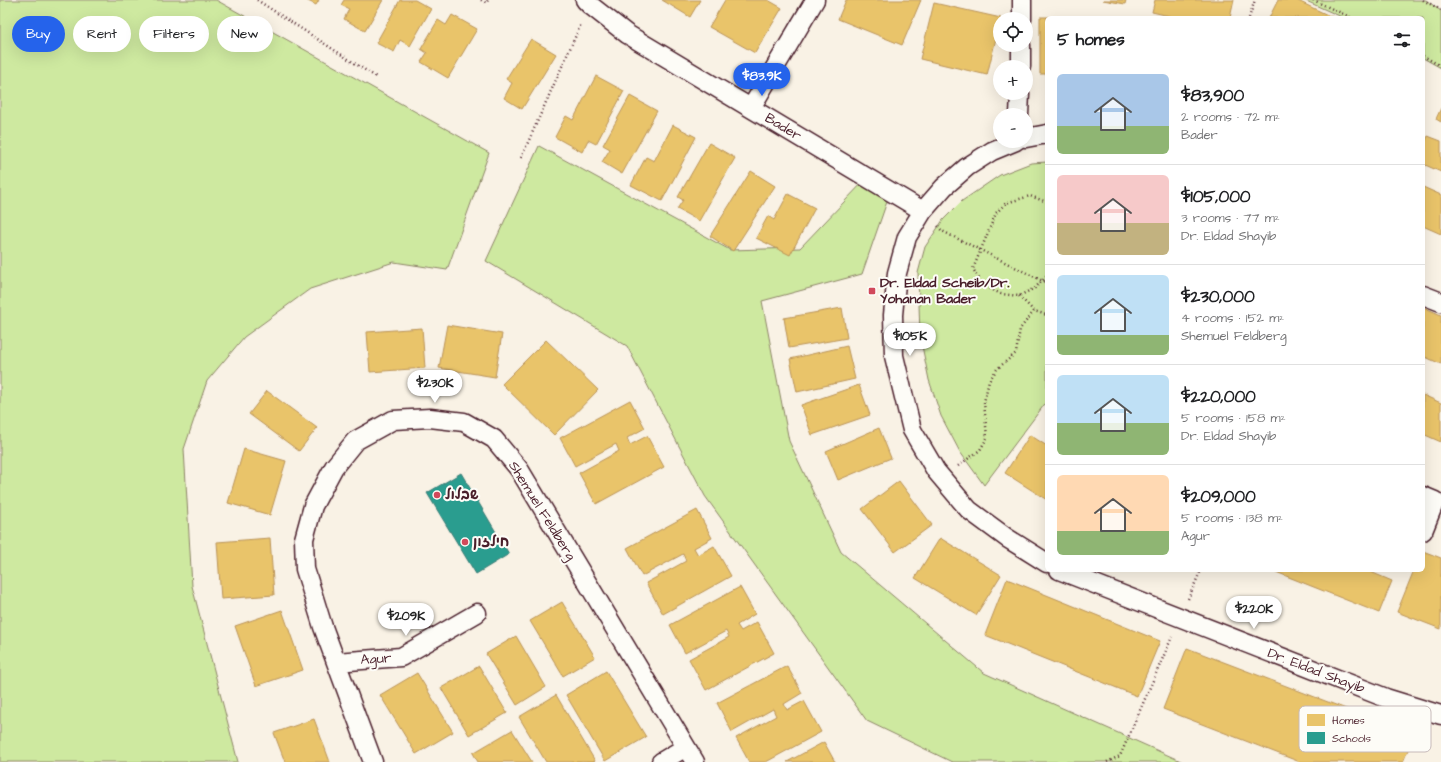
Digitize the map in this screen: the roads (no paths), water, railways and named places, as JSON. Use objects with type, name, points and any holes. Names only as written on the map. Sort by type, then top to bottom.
[{"type":"street","points":[[751,108],[815,0]]},
{"type":"street","points":[[1022,0],[1022,12]]},
{"type":"street","name":"Bader","points":[[589,2],[627,34],[923,211]]},
{"type":"street","points":[[1033,137],[1045,134]]},
{"type":"street","points":[[999,148],[967,167],[944,187],[923,211],[907,237],[897,273],[893,315],[894,356],[912,430],[936,471],[969,510],[1007,538],[1045,562]]},
{"type":"street","points":[[1425,296],[1441,302]]},
{"type":"street","name":"Shemuel Feldberg","points":[[372,762],[323,627],[305,569],[304,539],[313,506],[330,473],[355,441],[394,420],[430,418],[464,422],[494,439],[518,469],[691,755]]},
{"type":"street","points":[[1425,497],[1435,501],[1425,526]]},
{"type":"street","name":"Dr. Eldad Shayib","points":[[1063,572],[1386,698],[1410,706]]},
{"type":"street","name":"Agur","points":[[336,662],[401,658],[477,613]]},
{"type":"street","name":"Dr. Eldad Shayib","points":[[1431,713],[1441,716]]},
{"type":"street","points":[[661,762],[691,755]]},
{"type":"place","name":"Dr. Eldad Scheib/Dr. Yohanan Bader","points":[[872,291]]},
{"type":"place","name":"שבלול","points":[[437,495]]},
{"type":"place","name":"חילזון","points":[[465,542]]}]
